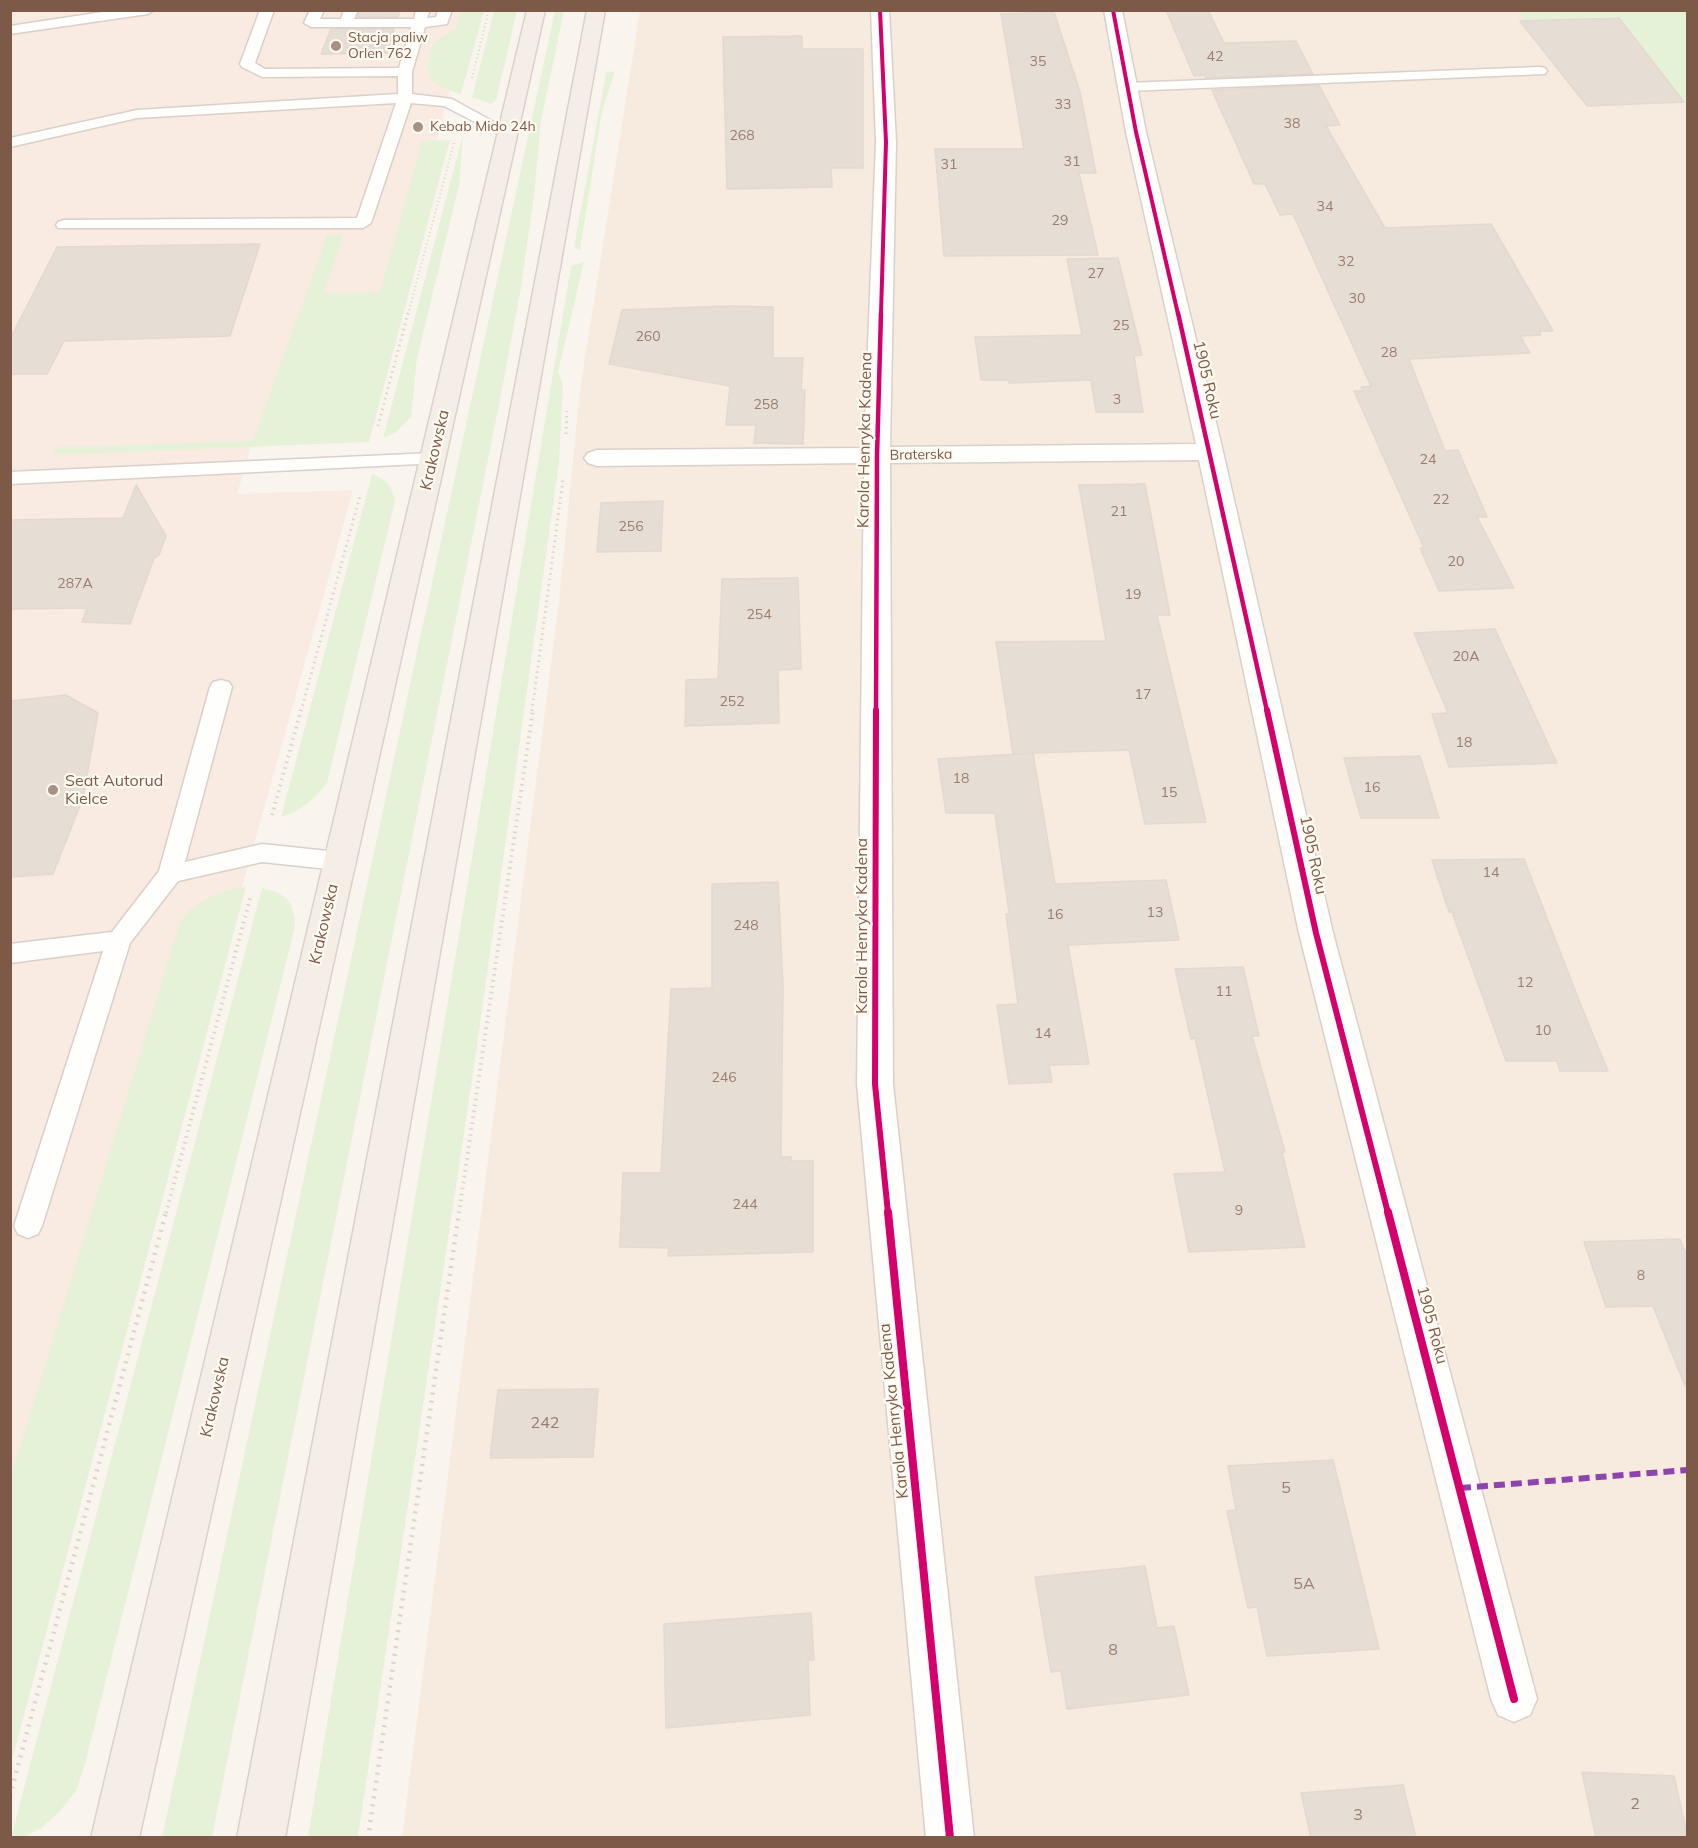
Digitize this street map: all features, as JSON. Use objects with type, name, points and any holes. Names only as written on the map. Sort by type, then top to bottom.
[{"type":"main road","name":"Krakowska","points":[[115,1838],[536,10]]},
{"type":"main road","points":[[261,1838],[596,10]]},
{"type":"street","name":"Karola Henryka Kadena","points":[[880,10],[886,142],[877,456],[875,1084],[950,1838]]},
{"type":"street","name":"1905 Roku","points":[[1113,10],[1127,87],[1316,933],[1514,1699]]},
{"type":"street","name":"Braterska","points":[[597,458],[1209,452]]},
{"type":"lane","points":[[10,30],[148,10]]},
{"type":"lane","points":[[267,10],[247,64],[262,73],[405,72]]},
{"type":"lane","points":[[317,10],[311,23],[349,17],[421,17],[442,21],[445,10]]},
{"type":"lane","points":[[64,225],[363,224],[405,98],[405,72],[421,17]]},
{"type":"lane","points":[[1127,87],[1540,71]]},
{"type":"lane","points":[[10,143],[27,141],[136,114],[405,98],[447,102],[507,133]]},
{"type":"lane","points":[[10,478],[433,459]]},
{"type":"lane","points":[[28,1226],[118,940],[170,874],[221,687]]},
{"type":"lane","points":[[170,874],[262,853],[339,861]]},
{"type":"lane","points":[[10,954],[118,940]]},
{"type":"path","points":[[377,430],[489,10]]},
{"type":"path","points":[[566,439],[567,403]]},
{"type":"path","points":[[368,1838],[542,645],[564,474]]},
{"type":"path","points":[[270,822],[360,495]]},
{"type":"path","points":[[10,1796],[253,887]]},
{"type":"shaded area","points":[[1519,10],[1525,21],[1619,18],[1688,102],[1687,1837],[402,1838],[559,601],[580,390],[640,11]]},
{"type":"shaded area","points":[[11,11],[470,11],[396,301],[253,441],[237,494],[353,490],[218,973],[11,1744]]},
{"type":"green space","points":[[461,10],[484,11],[461,94],[440,87],[434,82],[430,78],[429,64],[433,43],[456,28]]},
{"type":"green space","points":[[494,11],[517,11],[496,100],[491,104],[472,97]]},
{"type":"green space","points":[[555,11],[564,11],[541,121],[534,196],[521,288],[500,400],[212,1837],[162,1837]]},
{"type":"green space","points":[[1519,11],[1687,11],[1687,103],[1684,103],[1618,17],[1525,21]]},
{"type":"green space","points":[[615,71],[602,112],[580,250],[574,247],[606,73]]},
{"type":"green space","points":[[463,134],[459,186],[417,358],[411,417],[396,432],[383,438]]},
{"type":"green space","points":[[450,140],[369,442],[53,455],[57,447],[253,441],[327,235],[343,235],[324,293],[380,292],[422,141]]},
{"type":"green space","points":[[584,262],[558,372],[563,384],[559,463],[475,1060],[358,1837],[308,1837],[571,266]]},
{"type":"green space","points":[[372,474],[388,484],[395,501],[327,783],[307,804],[281,817]]},
{"type":"green space","points":[[246,887],[11,1764],[11,1477],[179,925],[191,910],[208,898]]},
{"type":"green space","points":[[262,888],[278,893],[288,900],[293,911],[295,927],[85,1764],[76,1791],[60,1811],[41,1828],[24,1837],[11,1837]]},
{"type":"building","points":[[360,10],[400,10],[398,17],[357,17]]},
{"type":"building","points":[[1166,10],[1208,10],[1224,43],[1296,41],[1313,74],[1206,78],[1205,75],[1194,76]]},
{"type":"building","points":[[1054,12],[1080,92],[1096,173],[1079,173],[1098,255],[944,256],[935,149],[1024,149],[1001,14]]},
{"type":"building","points":[[1619,18],[1684,102],[1587,106],[1520,21]]},
{"type":"building","points":[[331,29],[394,29],[387,53],[321,54]]},
{"type":"building","points":[[802,36],[802,49],[863,49],[863,168],[831,168],[832,187],[727,189],[723,37]]},
{"type":"building","points":[[1319,85],[1340,125],[1326,126],[1385,228],[1491,224],[1553,331],[1540,331],[1541,335],[1520,336],[1530,353],[1409,359],[1445,451],[1458,450],[1487,517],[1477,517],[1514,588],[1439,591],[1420,548],[1424,548],[1354,391],[1363,391],[1361,387],[1371,386],[1293,214],[1280,215],[1265,184],[1254,184],[1212,90]]},
{"type":"building","points":[[260,244],[230,336],[64,341],[47,374],[10,374],[10,339],[57,247]]},
{"type":"building","points":[[1118,258],[1142,355],[1134,356],[1143,412],[1096,412],[1091,380],[1009,383],[1009,380],[981,380],[975,337],[1082,335],[1067,259]]},
{"type":"building","points":[[730,306],[773,307],[773,358],[803,358],[801,390],[805,390],[803,444],[754,443],[756,425],[726,425],[730,386],[609,364],[622,310]]},
{"type":"building","points":[[1145,484],[1170,615],[1157,615],[1206,822],[1145,824],[1129,750],[1033,753],[1055,884],[1166,880],[1179,940],[1068,945],[1089,1064],[1049,1065],[1052,1082],[1009,1084],[997,1005],[1018,1004],[1006,914],[1009,913],[995,813],[946,813],[938,759],[1032,753],[1013,754],[996,642],[1106,641],[1079,485]]},
{"type":"building","points":[[136,485],[166,536],[159,555],[154,558],[130,624],[82,622],[87,608],[10,609],[10,520],[123,518]]},
{"type":"building","points":[[663,501],[661,551],[597,552],[601,503]]},
{"type":"building","points":[[798,578],[801,669],[778,670],[779,723],[685,726],[686,680],[718,679],[722,579]]},
{"type":"building","points":[[1495,629],[1557,763],[1449,767],[1432,714],[1448,713],[1414,633]]},
{"type":"building","name":"Seat Autorud Kielce","points":[[66,695],[98,713],[83,798],[53,874],[10,877],[10,701]]},
{"type":"building","points":[[1420,756],[1439,818],[1361,818],[1344,758]]},
{"type":"building","points":[[1524,859],[1608,1071],[1560,1071],[1557,1061],[1506,1061],[1452,912],[1449,912],[1432,860]]},
{"type":"building","points":[[778,882],[783,985],[781,1157],[791,1157],[791,1161],[813,1161],[813,1252],[668,1256],[669,1248],[620,1247],[623,1173],[661,1173],[671,989],[712,988],[712,884]]},
{"type":"building","points":[[1243,967],[1259,1036],[1252,1036],[1285,1152],[1282,1152],[1305,1247],[1189,1252],[1174,1174],[1225,1172],[1195,1038],[1191,1039],[1175,969]]},
{"type":"building","points":[[1680,1239],[1688,1258],[1688,1385],[1685,1386],[1653,1306],[1606,1307],[1584,1242]]},
{"type":"building","points":[[598,1389],[593,1457],[490,1458],[498,1390]]},
{"type":"building","points":[[1333,1460],[1379,1649],[1267,1656],[1257,1607],[1248,1608],[1227,1511],[1236,1510],[1228,1466]]},
{"type":"building","points":[[1145,1566],[1157,1628],[1174,1626],[1189,1695],[1067,1709],[1061,1671],[1051,1672],[1035,1577]]},
{"type":"building","points":[[811,1613],[814,1660],[808,1660],[810,1715],[666,1728],[664,1624]]},
{"type":"building","points":[[1582,1772],[1674,1776],[1688,1838],[1596,1838]]},
{"type":"building","points":[[1403,1785],[1416,1838],[1311,1838],[1301,1793]]},
{"type":"marked path","points":[[1460,1488],[1688,1470]]},
{"type":"cycle path","points":[[880,10],[886,142],[877,456],[875,1084],[950,1838]]},
{"type":"cycle path","points":[[1113,10],[1136,132],[1208,443],[1316,933],[1514,1699]]},
{"type":"place","name":"Stacja paliw Orlen 762","points":[[336,46]]},
{"type":"place","name":"Kebab Mido 24h","points":[[418,127]]},
{"type":"place","name":"Seat Autorud Kielce","points":[[53,790]]}]
